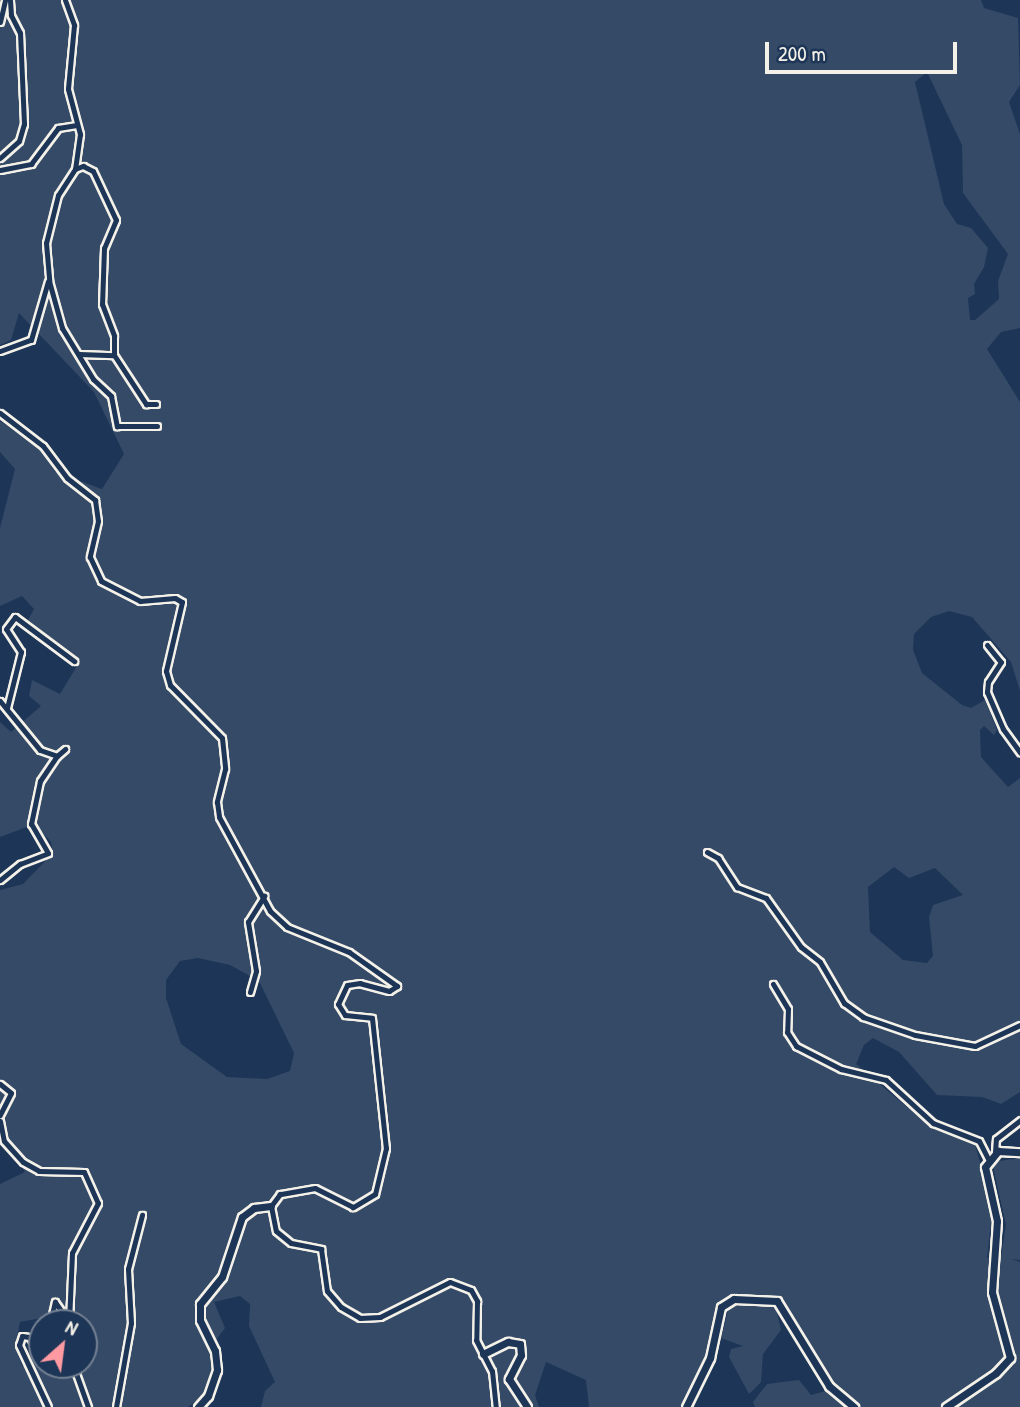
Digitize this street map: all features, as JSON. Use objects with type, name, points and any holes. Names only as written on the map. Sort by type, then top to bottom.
[{"type":"street","points":[[0,22],[7,0]]},
{"type":"street","points":[[0,158],[19,141],[24,124],[20,33],[10,15],[7,0]]},
{"type":"street","points":[[65,0],[74,25],[68,89],[77,125],[75,169],[58,195],[46,243],[49,281],[62,328],[93,379],[111,396],[117,426],[157,426]]},
{"type":"street","points":[[0,170],[31,164],[58,128],[77,125]]},
{"type":"street","points":[[75,169],[83,166],[93,171],[116,220],[103,248],[103,304],[114,336],[114,355],[146,404],[156,404]]},
{"type":"street","points":[[0,351],[32,340],[49,281]]},
{"type":"street","points":[[79,354],[114,355]]},
{"type":"street","points":[[0,413],[43,446],[67,478],[95,500],[98,521],[90,557],[101,581],[140,601],[175,598],[181,602],[166,671],[170,685],[222,738],[225,769],[217,802],[219,817],[270,911],[287,927],[349,952],[397,986],[389,991],[352,983],[343,988],[338,1004],[345,1015],[372,1018],[386,1148],[375,1194],[353,1207],[307,1187],[276,1195],[271,1206],[276,1231],[291,1243],[321,1249],[327,1291],[341,1307],[360,1318],[380,1317],[450,1282],[466,1286],[476,1296],[475,1340],[492,1371],[496,1407]]},
{"type":"street","points":[[7,709],[21,652],[6,629],[15,617],[74,661]]},
{"type":"street","points":[[987,645],[1001,662],[987,692],[1003,729],[1020,752]]},
{"type":"street","points":[[0,701],[33,745],[57,756]]},
{"type":"street","points":[[0,880],[20,864],[48,853],[32,824],[40,781],[65,749]]},
{"type":"street","points":[[708,852],[718,858],[737,887],[765,898],[801,947],[820,962],[844,1003],[863,1017],[915,1035],[975,1046],[1020,1025]]},
{"type":"street","points":[[250,992],[256,971],[248,922],[264,896]]},
{"type":"street","points":[[773,984],[788,1009],[787,1032],[796,1046],[841,1069],[886,1080],[939,1127],[979,1141],[988,1159],[986,1175],[997,1221],[992,1292],[1010,1358],[996,1373],[946,1407]]},
{"type":"street","points":[[0,1084],[12,1093],[0,1115]]},
{"type":"street","points":[[988,1159],[995,1152],[996,1139],[1020,1120]]},
{"type":"street","points":[[0,1121],[4,1141],[23,1162],[39,1171],[84,1172],[98,1203],[72,1253],[70,1309]]},
{"type":"street","points":[[995,1152],[1020,1152]]},
{"type":"street","points":[[198,1407],[208,1396],[217,1370],[215,1352],[200,1320],[200,1304],[222,1277],[242,1217],[254,1208],[271,1206]]},
{"type":"street","points":[[116,1407],[131,1323],[128,1269],[142,1215]]},
{"type":"street","points":[[686,1407],[710,1358],[721,1307],[734,1299],[777,1301],[829,1386],[854,1407]]},
{"type":"street","points":[[28,1337],[22,1336],[19,1345],[28,1364]]},
{"type":"street","points":[[483,1353],[508,1342],[520,1344],[521,1355],[509,1379],[527,1407]]},
{"type":"street","points":[[35,1379],[48,1407]]},
{"type":"street","points":[[78,1379],[88,1407]]},
{"type":"shaded area","points":[[0,0],[981,0],[984,8],[1018,18],[1020,85],[1009,102],[1020,134],[1020,328],[1001,332],[987,349],[1020,402],[1020,691],[1011,662],[972,617],[949,611],[931,617],[914,634],[913,650],[922,673],[962,705],[971,708],[985,700],[997,730],[994,735],[984,726],[980,730],[981,757],[1008,787],[1020,778],[1020,1092],[1001,1104],[982,1097],[937,1095],[899,1052],[873,1038],[864,1045],[856,1064],[933,1129],[975,1145],[993,1206],[987,1258],[1001,1257],[1006,1225],[992,1162],[1020,1158],[1020,1260],[1011,1259],[1020,1262],[1020,1407],[755,1407],[753,1402],[767,1384],[799,1380],[811,1395],[826,1391],[850,1404],[831,1386],[780,1300],[730,1296],[719,1306],[706,1365],[690,1402],[682,1407],[589,1407],[586,1380],[546,1362],[535,1395],[539,1407],[261,1407],[265,1391],[275,1382],[249,1326],[250,1304],[240,1296],[214,1302],[225,1328],[210,1348],[213,1362],[204,1395],[188,1407],[0,1407],[0,1184],[25,1172],[2,1136],[0,1116],[0,890],[23,884],[53,853],[51,842],[35,824],[0,837],[0,722],[11,732],[41,706],[29,696],[32,680],[60,694],[80,661],[28,620],[34,609],[22,596],[0,606],[0,528],[15,469],[0,452],[0,421],[40,449],[55,472],[102,489],[124,454],[94,392],[19,313],[11,340],[0,345]],"holes":[[[927,72],[962,145],[963,193],[1008,254],[998,281],[999,299],[975,320],[970,320],[968,298],[975,294],[974,284],[984,267],[988,248],[971,228],[957,224],[944,204],[915,82]],[[894,867],[909,878],[935,868],[963,895],[933,905],[929,917],[933,956],[927,963],[903,960],[870,932],[868,887]],[[198,958],[230,965],[259,981],[294,1053],[290,1071],[267,1079],[227,1077],[181,1044],[166,998],[166,980],[180,961]]]},
{"type":"shaded area","points":[[758,1302],[776,1308],[781,1330],[763,1354],[761,1382],[749,1394],[729,1357],[731,1349],[743,1346],[721,1338],[729,1307]]}]
